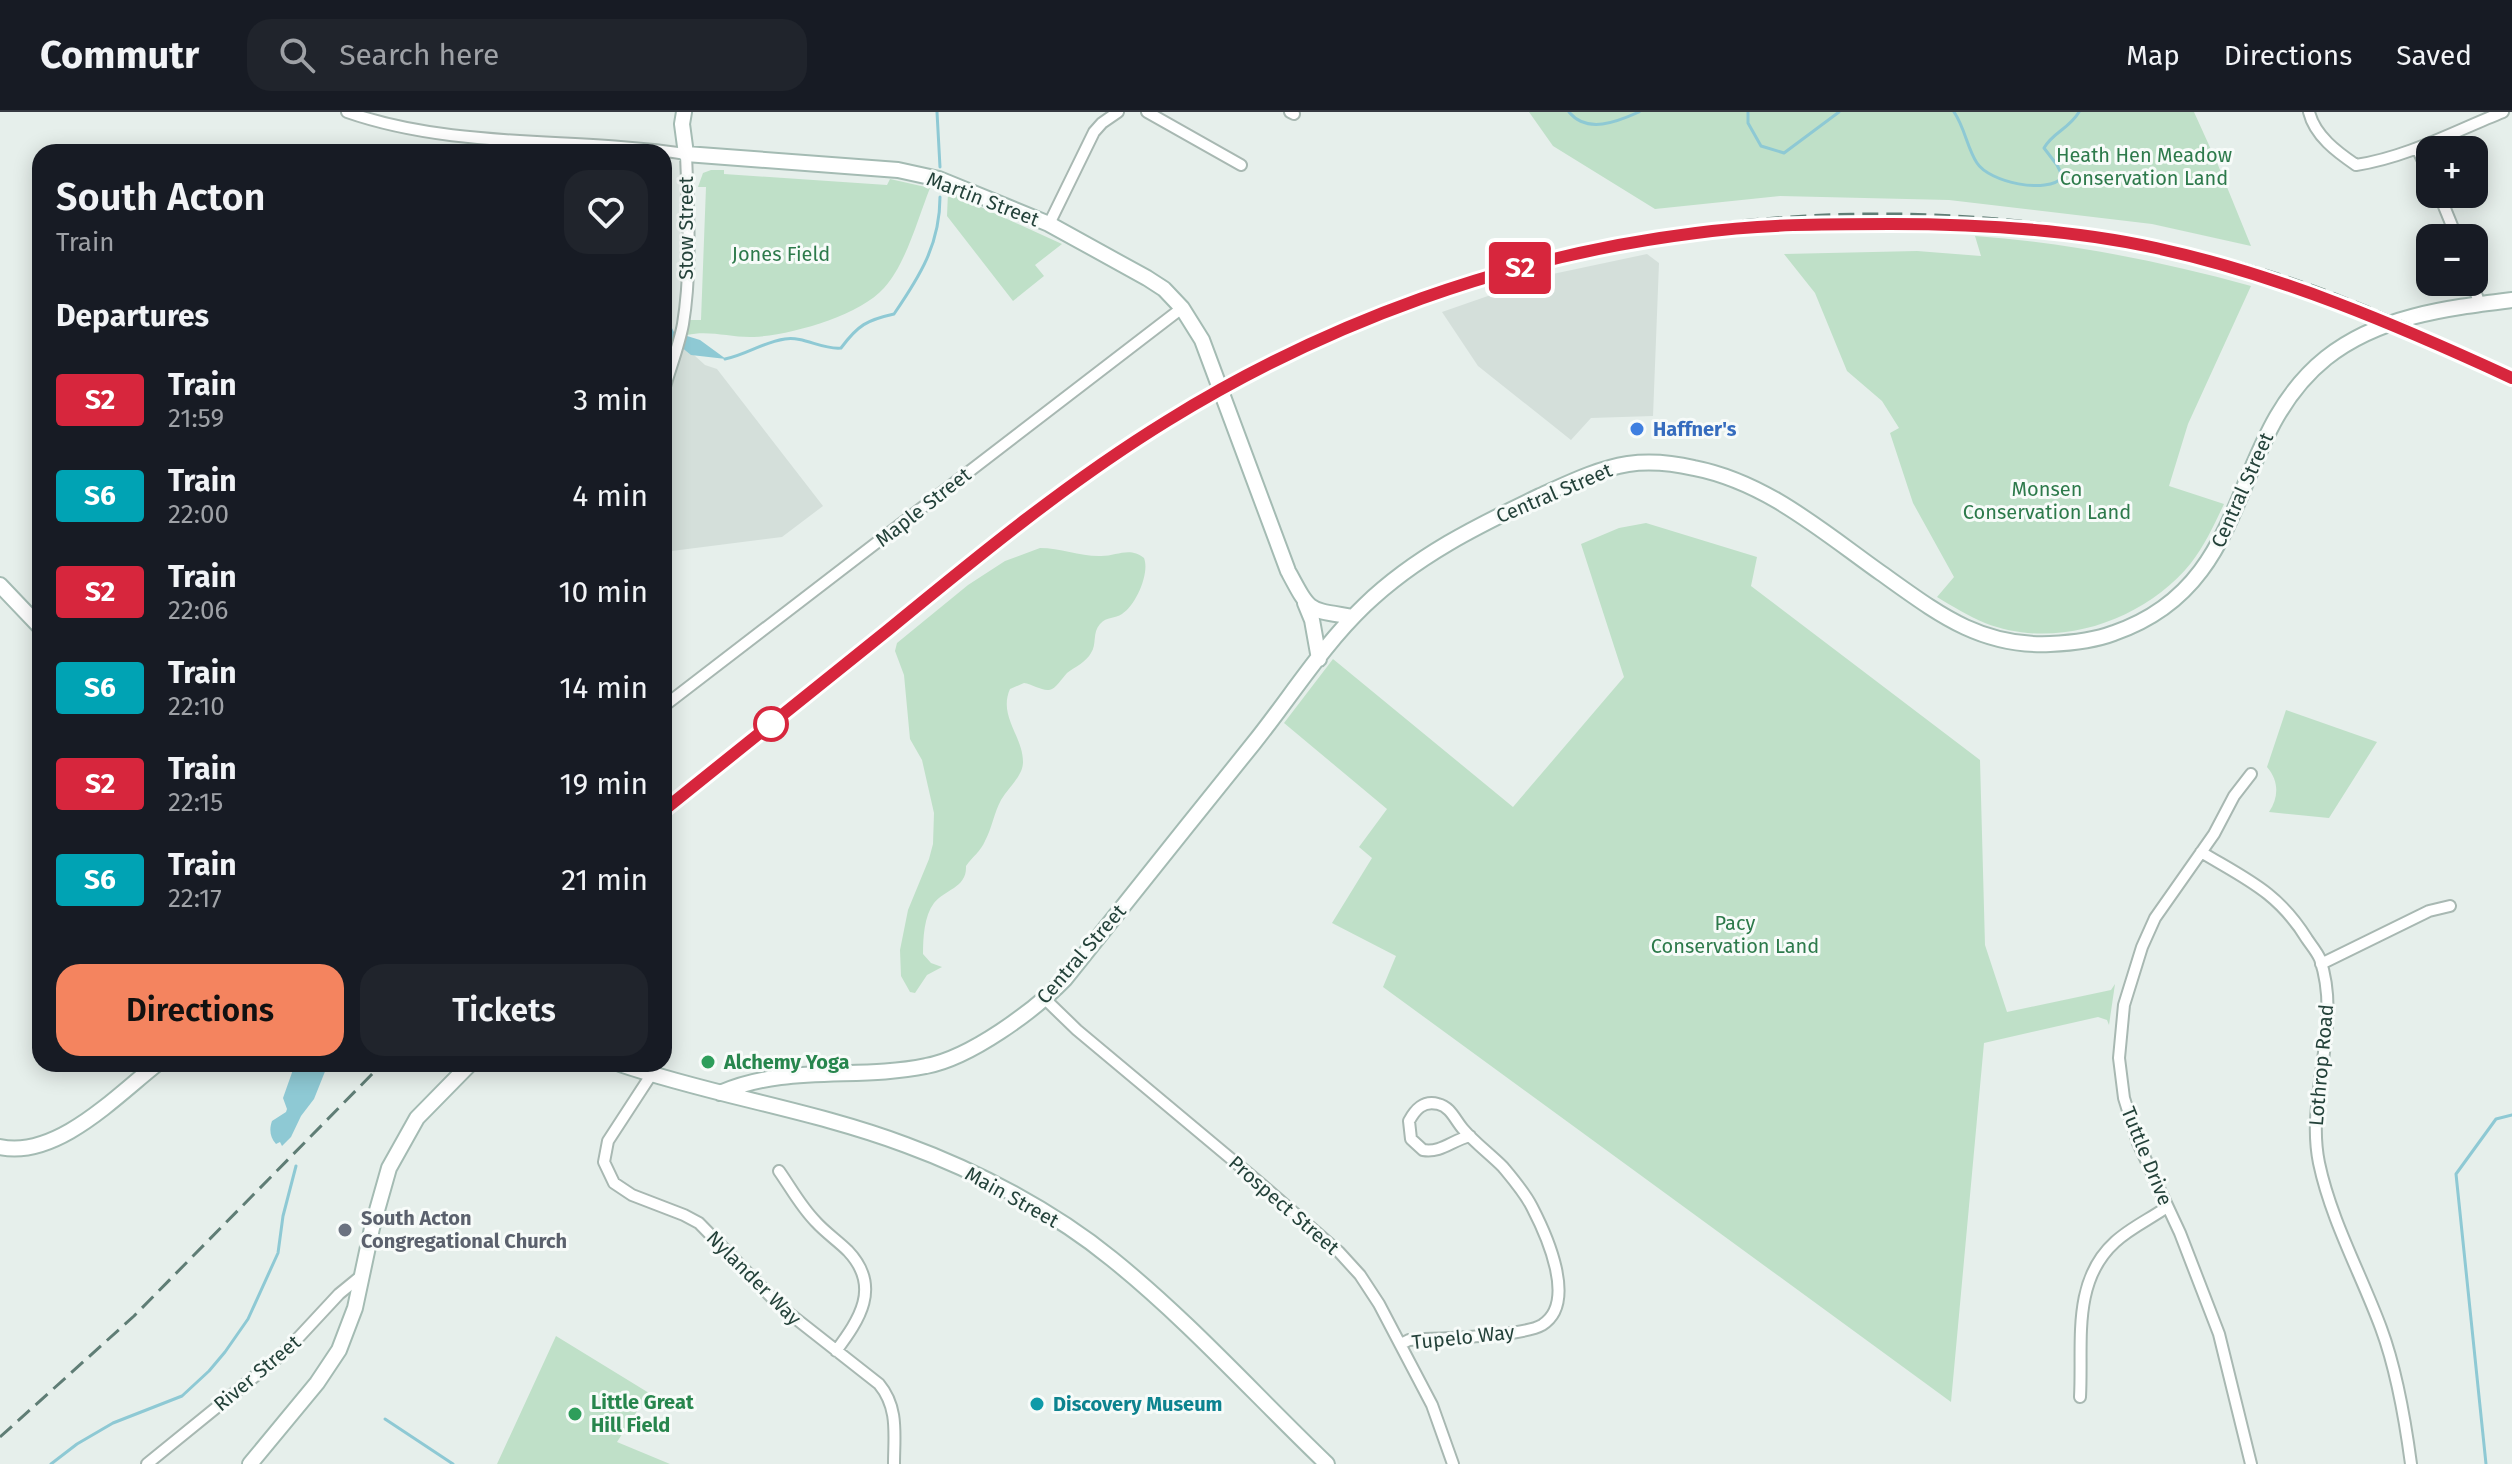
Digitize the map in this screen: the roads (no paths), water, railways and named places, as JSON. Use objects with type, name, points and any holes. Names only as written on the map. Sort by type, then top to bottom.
[{"type":"street","name":"Martin Street","points":[[347,112],[390,124],[466,136],[581,144]]},
{"type":"street","points":[[1049,224],[1094,132],[1118,112]]},
{"type":"street","points":[[1147,112],[1241,165]]},
{"type":"street","points":[[2309,112],[2319,134],[2356,165],[2416,148]]},
{"type":"street","points":[[2446,136],[2503,112]]},
{"type":"street","name":"Stow Street","points":[[672,363],[682,329],[687,276],[686,154],[680,116]]},
{"type":"street","name":"Martin Street","points":[[672,152],[898,170],[939,179],[1049,224],[1164,289],[1182,308],[1204,346],[1288,571],[1312,620],[1319,659]]},
{"type":"street","points":[[2477,296],[2480,305]]},
{"type":"street","name":"Central Street","points":[[720,1093],[750,1083],[789,1077],[934,1065],[952,1058],[1024,1016],[1065,979],[1353,617],[1415,563],[1484,523],[1601,470],[1630,464],[1658,463],[1730,477],[1781,501],[1928,606],[1974,632],[1999,641],[2023,644],[2076,643],[2138,623],[2188,586],[2203,569],[2231,521],[2261,445],[2283,405],[2326,358],[2348,343],[2389,324],[2422,314],[2512,300]]},
{"type":"street","name":"Maple Street","points":[[672,700],[1182,308]]},
{"type":"street","points":[[0,585],[32,619]]},
{"type":"street","points":[[1305,602],[1318,612],[1353,617]]},
{"type":"street","name":"Tuttle Drive","points":[[2251,774],[2234,796],[2214,834],[2155,918],[2142,947],[2124,1005],[2120,1034],[2122,1081],[2129,1117],[2219,1334],[2251,1464]]},
{"type":"street","name":"Lothrop Road","points":[[2201,852],[2250,879],[2291,914],[2319,957],[2329,1019],[2315,1132],[2319,1163],[2331,1203],[2390,1353],[2411,1464]]},
{"type":"street","points":[[2321,964],[2429,911],[2450,906]]},
{"type":"street","name":"Prospect Street","points":[[1045,999],[1077,1030],[1339,1252],[1360,1275],[1401,1344],[1432,1405],[1453,1464]]},
{"type":"street","points":[[0,1147],[30,1148],[60,1136],[86,1120],[147,1072]]},
{"type":"street","points":[[250,1464],[333,1360],[349,1327],[384,1183],[396,1153],[420,1115],[462,1072]]},
{"type":"street","name":"Main Street","points":[[643,1072],[864,1130],[908,1145],[990,1181],[1082,1237],[1140,1282],[1327,1464]]},
{"type":"street","name":"Nylander Way","points":[[651,1075],[608,1141],[604,1157],[609,1176],[621,1189],[684,1215],[705,1228],[781,1307],[874,1380],[887,1394],[894,1418],[894,1464]]},
{"type":"street","name":"Tupelo Way","points":[[1401,1344],[1409,1340],[1524,1331],[1544,1324],[1554,1312],[1559,1292],[1558,1270],[1531,1205],[1502,1167],[1449,1110],[1429,1103],[1420,1106],[1409,1121],[1411,1139],[1423,1150],[1442,1150],[1458,1139],[1470,1136]]},
{"type":"street","points":[[779,1171],[810,1216],[847,1250],[862,1273],[863,1310],[836,1351]]},
{"type":"street","points":[[2080,1397],[2082,1303],[2095,1267],[2117,1240],[2167,1207]]},
{"type":"street","name":"River Street","points":[[147,1464],[291,1347],[339,1294],[361,1276]]},
{"type":"water","points":[[672,328],[674,332],[700,340],[726,359],[691,355],[672,340]]},
{"type":"water","points":[[292,1072],[325,1072],[314,1099],[282,1146],[280,1142],[274,1142],[271,1127],[272,1121],[286,1112],[283,1098]]},
{"type":"waterway","points":[[937,112],[940,167]]},
{"type":"waterway","points":[[1569,112],[1576,119],[1593,124],[1612,122],[1639,112]]},
{"type":"waterway","points":[[1748,112],[1748,123],[1761,146],[1784,153],[1839,112]]},
{"type":"waterway","points":[[1954,112],[1983,170],[2005,181],[2032,185],[2044,185],[2063,177],[2044,148],[2079,112]]},
{"type":"waterway","points":[[725,359],[785,339],[841,348],[864,325],[894,314],[927,259],[936,230],[940,197]]},
{"type":"waterway","points":[[2486,1464],[2456,1174],[2496,1119],[2512,1115]]},
{"type":"waterway","points":[[51,1464],[113,1423],[182,1396],[225,1352],[248,1319],[278,1253],[283,1216],[296,1166]]},
{"type":"waterway","points":[[385,1419],[453,1464]]},
{"type":"railway","points":[[672,796],[1005,528],[1101,457],[1168,413],[1293,345],[1424,291],[1561,251],[1701,226],[1843,214],[1985,218],[2127,236],[2297,280],[2421,330],[2512,372]]},
{"type":"railway","points":[[0,1437],[134,1316],[374,1072]]},
{"type":"train","name":"S2","points":[[672,804],[1030,516],[1171,418],[1265,366],[1362,321],[1471,282],[1582,253],[1701,232],[1790,226],[1929,224],[2075,235],[2155,248],[2306,290],[2441,345],[2512,378]]},
{"type":"place","name":"Haffner's","points":[[1637,429]]},
{"type":"place","name":"Alchemy Yoga","points":[[708,1062]]},
{"type":"place","name":"South Acton Congregational Church","points":[[345,1230]]},
{"type":"place","name":"Discovery Museum","points":[[1037,1404]]},
{"type":"place","name":"Little Great Hill Field","points":[[575,1414]]},
{"type":"park label","name":"Heath Hen Meadow Conservation Land","points":[[2144,166]]},
{"type":"park label","name":"Jones Field","points":[[781,254]]},
{"type":"park label","name":"Monsen Conservation Land","points":[[2047,500]]},
{"type":"park label","name":"Pacy Conservation Land","points":[[1735,934]]}]
